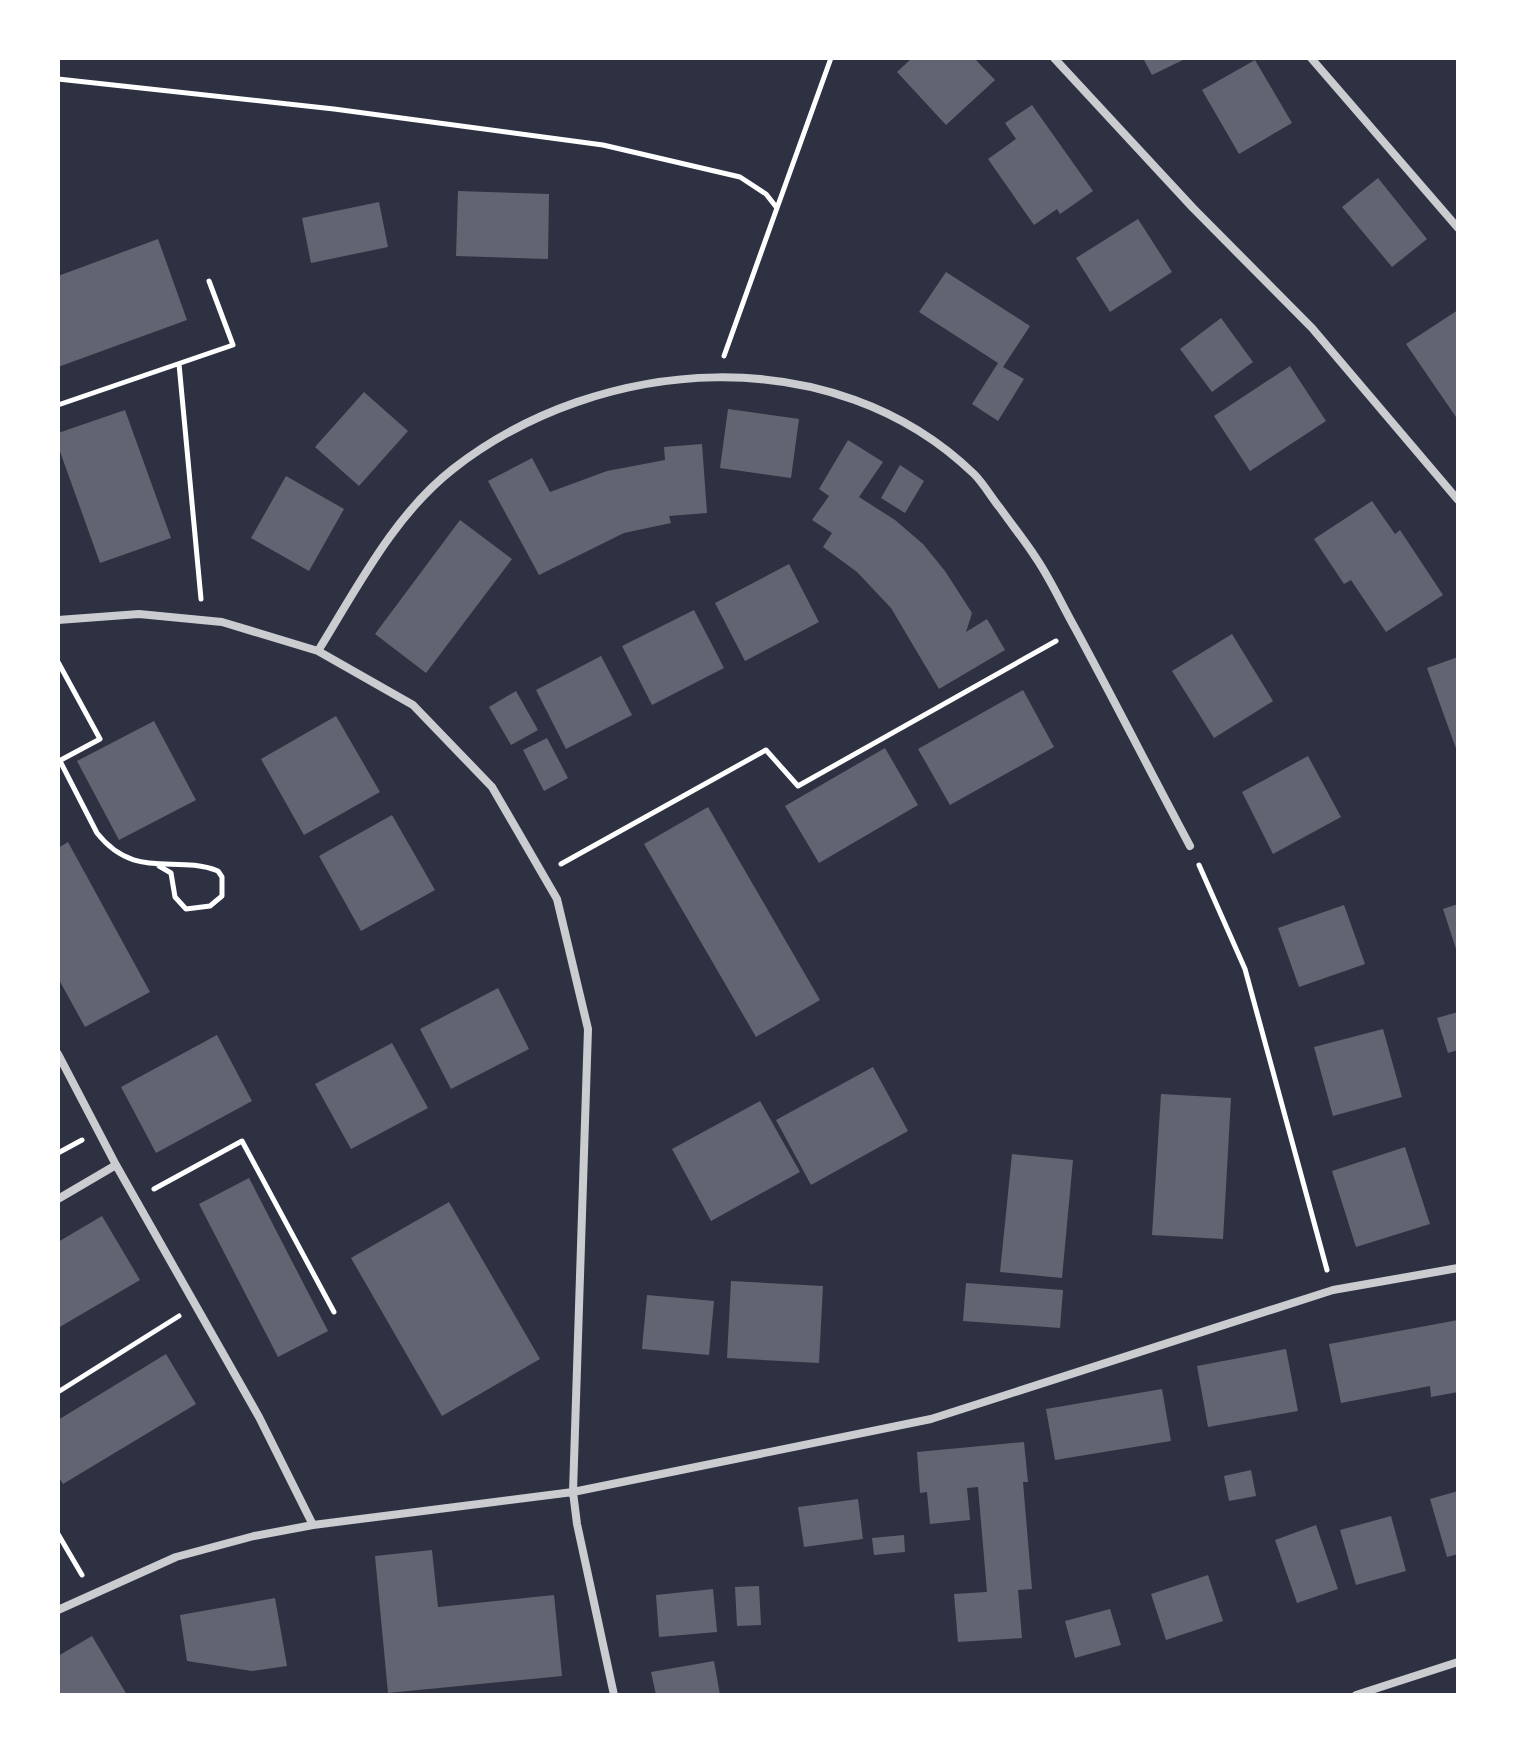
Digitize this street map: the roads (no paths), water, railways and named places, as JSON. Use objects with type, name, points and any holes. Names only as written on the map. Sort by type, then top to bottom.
[{"type":"street","points":[[1054,58],[1193,208],[1312,328],[1458,500]]},
{"type":"street","points":[[1311,58],[1458,228]]},
{"type":"street","points":[[318,651],[406,515],[451,470],[509,431],[570,403],[644,383],[719,376],[791,382],[856,401],[922,432],[975,475],[1037,558],[1190,846]]},
{"type":"street","points":[[58,620],[139,614],[222,622],[318,651],[413,705],[492,787],[557,899],[588,1029],[573,1492],[577,1524],[614,1695]]},
{"type":"street","points":[[58,1054],[116,1165],[259,1417],[313,1525]]},
{"type":"street","points":[[58,1199],[116,1165]]},
{"type":"street","points":[[58,1610],[176,1557],[254,1536],[313,1525],[573,1492],[931,1419],[1333,1290],[1458,1268]]},
{"type":"street","points":[[1356,1695],[1458,1662]]}]
